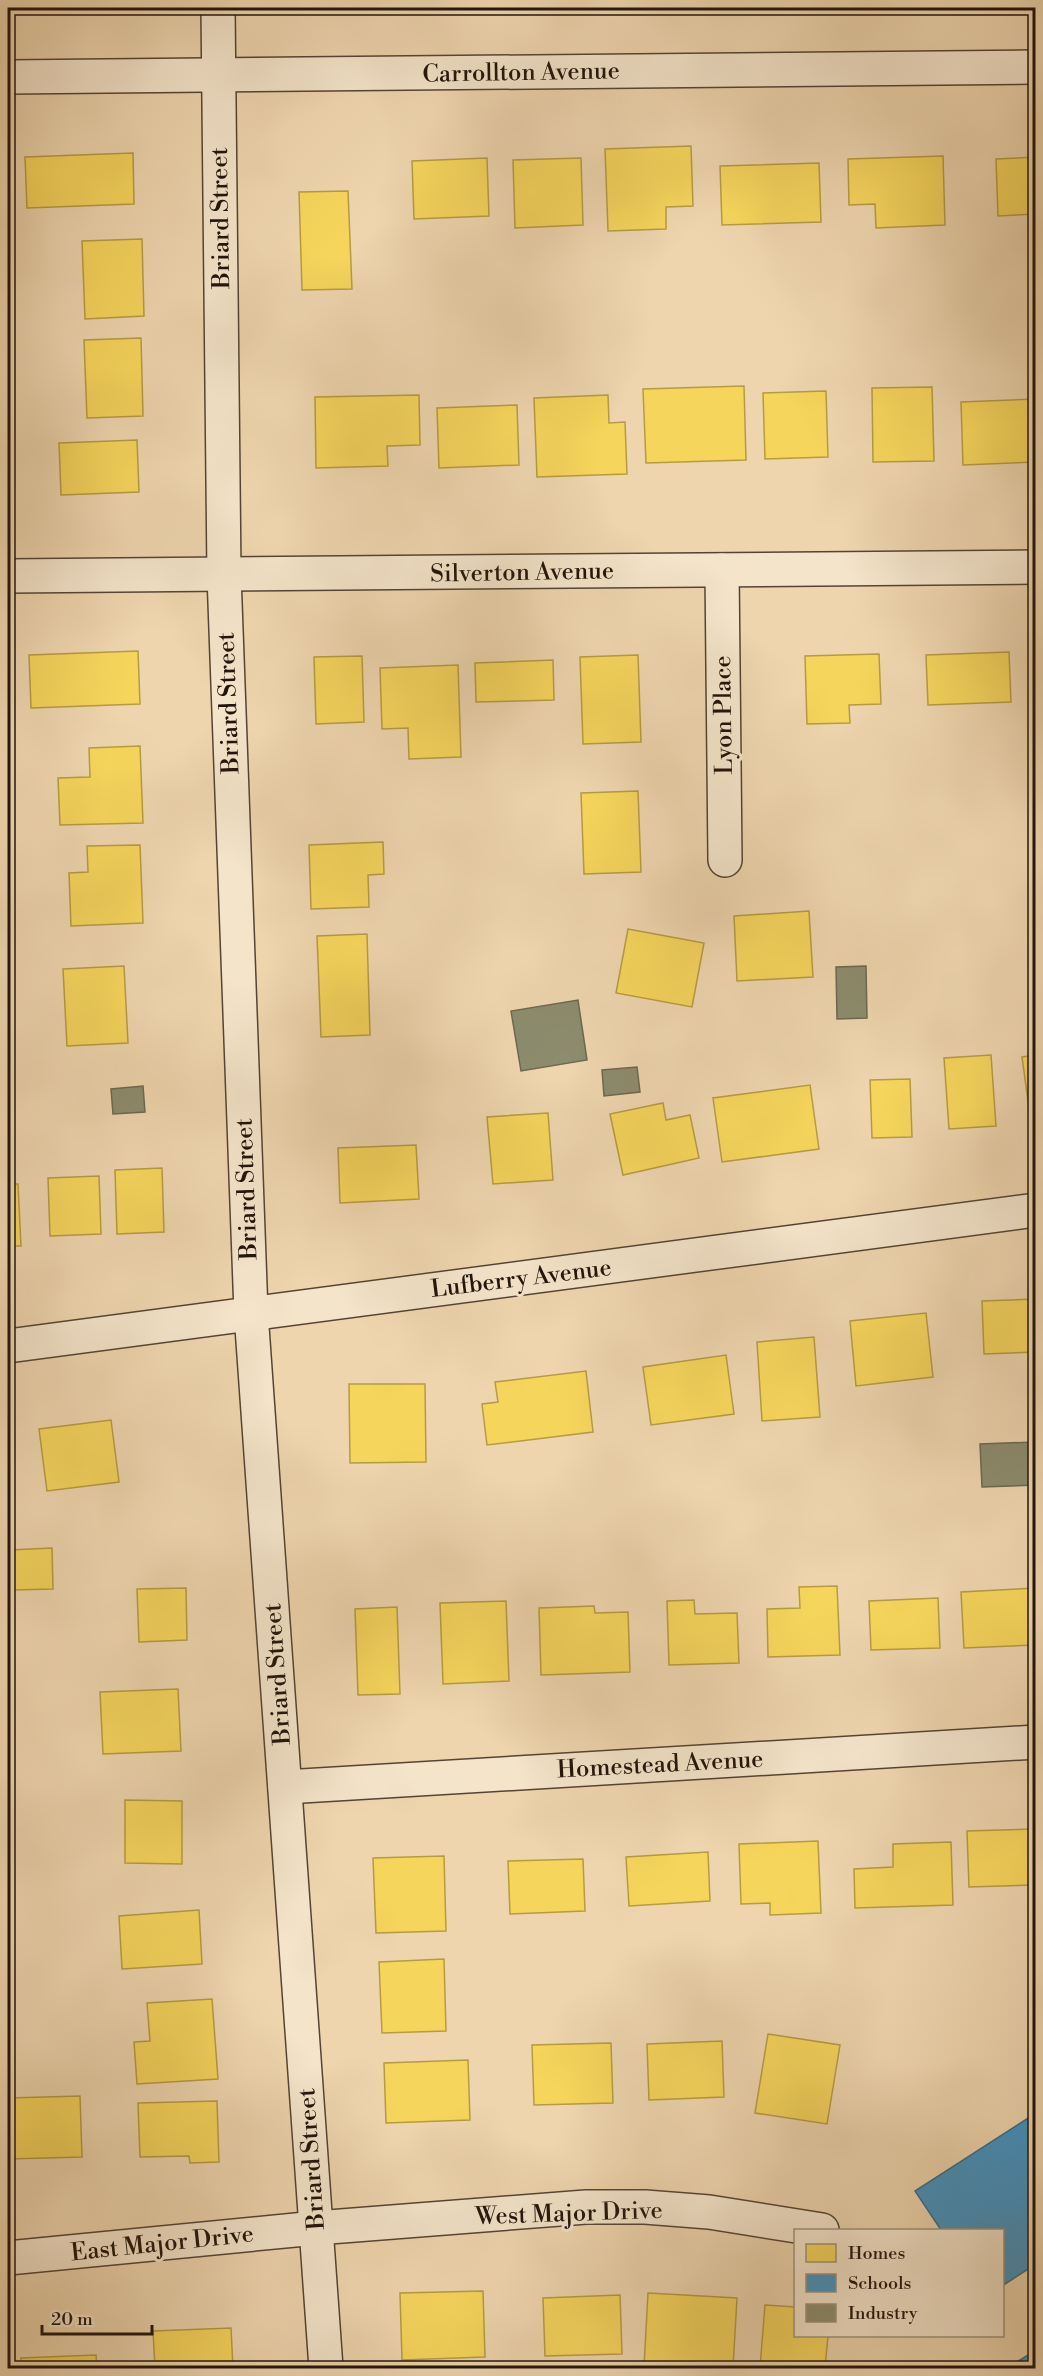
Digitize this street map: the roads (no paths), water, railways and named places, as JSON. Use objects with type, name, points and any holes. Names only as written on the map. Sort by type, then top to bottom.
[{"type":"street","name":"Briard Street","points":[[218,8],[224,575],[251,1313],[326,2368]]},
{"type":"street","name":"Carrollton Avenue","points":[[8,77],[1035,67]]},
{"type":"street","name":"Silverton Avenue","points":[[8,576],[1035,567]]},
{"type":"street","name":"Lyon Place","points":[[722,570],[725,860]]},
{"type":"street","name":"Lufberry Avenue","points":[[8,1346],[1035,1210]]},
{"type":"street","name":"Homestead Avenue","points":[[285,1787],[1035,1742]]},
{"type":"street","name":"West Major Drive","points":[[316,2228],[585,2207],[645,2207],[709,2212],[816,2229]]},
{"type":"street","name":"East Major Drive","points":[[8,2258],[316,2228]]}]
